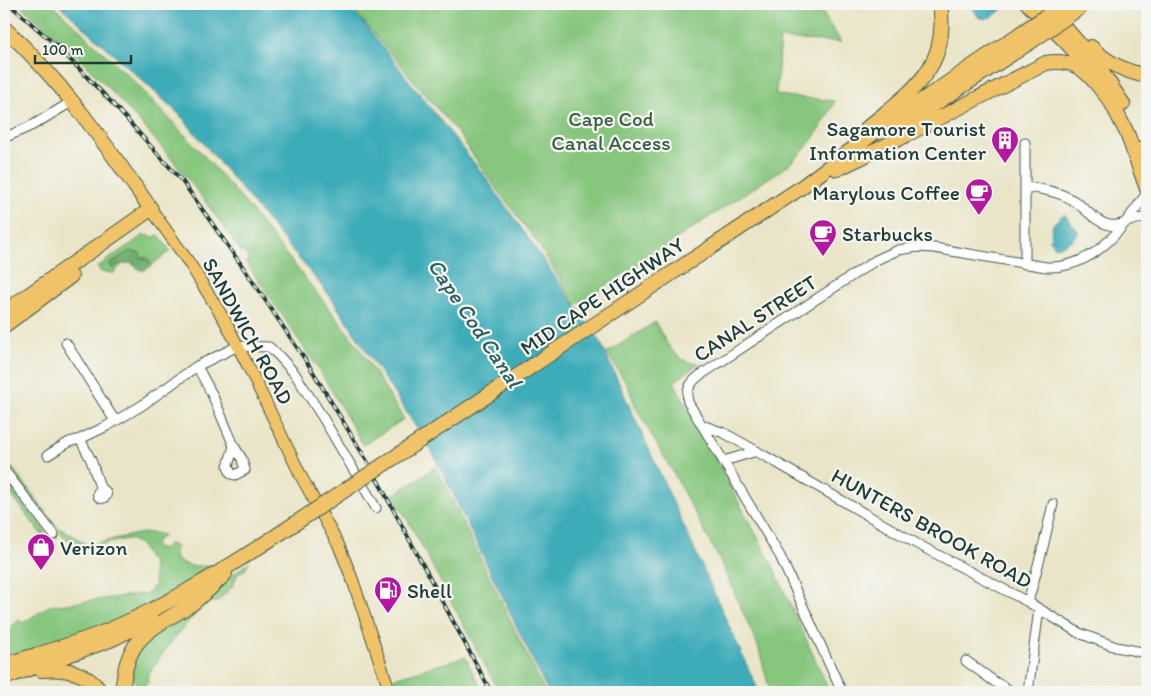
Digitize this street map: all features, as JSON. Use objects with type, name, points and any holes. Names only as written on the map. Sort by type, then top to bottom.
[{"type":"highway","points":[[799,189],[914,89],[924,78],[934,62],[939,48],[942,18],[940,4]]},
{"type":"highway","points":[[1028,4],[1084,60],[1097,77],[1127,133],[1147,191]]},
{"type":"highway","points":[[799,189],[878,130],[1027,37],[1084,5]]},
{"type":"highway","points":[[836,169],[1027,37],[1054,6]]},
{"type":"highway","points":[[1054,6],[1100,56],[1124,69],[1147,76]]},
{"type":"highway","points":[[1054,6],[1111,84],[1132,121],[1146,154]]},
{"type":"highway","name":"SANDWICH ROAD","points":[[4,28],[37,60],[73,101],[154,212]]},
{"type":"highway","points":[[799,189],[836,169],[879,150],[1046,63],[1066,62],[1084,70],[1112,103]]},
{"type":"highway","points":[[131,222],[135,205],[134,184]]},
{"type":"highway","name":"MID CAPE HIGHWAY","points":[[4,678],[104,642],[132,630],[184,602],[252,552],[799,189]]},
{"type":"highway","points":[[4,312],[131,222],[154,212]]},
{"type":"highway","points":[[4,326],[154,212]]},
{"type":"highway","points":[[122,692],[128,662],[132,651],[139,641],[194,602],[252,552]]},
{"type":"highway","name":"MID CAPE HIGHWAY","points":[[4,665],[82,640],[121,625],[252,552]]},
{"type":"highway","points":[[20,672],[56,669],[71,671],[86,677],[101,692]]},
{"type":"main road","name":"SANDWICH ROAD","points":[[154,212],[201,280],[238,346],[295,464],[339,546],[353,581],[390,692]]},
{"type":"street","points":[[4,138],[33,125],[73,101]]},
{"type":"street","points":[[1025,143],[1025,264]]},
{"type":"street","points":[[1025,187],[1067,197],[1099,221],[1113,226],[1138,218],[1147,219]]},
{"type":"street","name":"CANAL STREET","points":[[842,692],[780,556],[690,406],[687,397],[688,387],[692,381],[789,316],[884,256],[904,249],[926,247],[1025,264],[1054,267],[1078,262],[1101,248],[1125,223],[1147,191]]},
{"type":"street","points":[[66,343],[115,421]]},
{"type":"street","points":[[48,456],[66,444],[80,439],[141,406],[197,366],[238,346],[268,347],[295,374],[376,508]]},
{"type":"street","points":[[197,366],[212,394],[234,446]]},
{"type":"street","name":"HUNTERS BROOK ROAD","points":[[702,425],[724,433],[757,451],[920,545],[1028,602],[1089,638],[1147,653]]},
{"type":"street","points":[[80,439],[91,460],[101,490]]},
{"type":"street","points":[[724,461],[757,451]]},
{"type":"street","points":[[4,470],[54,535]]},
{"type":"street","points":[[1028,602],[1053,504]]},
{"type":"street","points":[[1028,692],[1039,609]]},
{"type":"street","points":[[966,661],[1012,692]]},
{"type":"green space","points":[[19,4],[52,4],[134,81],[207,159],[245,203],[340,322],[362,352],[404,419],[363,445],[323,376],[246,262],[250,260],[244,252],[242,253],[186,177],[103,82],[66,45]]},
{"type":"green space","name":"Cape Cod Canal Access","points":[[349,4],[817,4],[841,42],[780,39],[776,95],[835,101],[815,136],[787,166],[576,305],[536,241],[457,132]]},
{"type":"green space","points":[[144,235],[154,237],[159,235],[170,251],[152,265],[145,257],[141,258],[129,251],[109,265],[114,268],[122,264],[114,273],[101,272],[97,267]]},
{"type":"green space","points":[[129,251],[140,253],[141,258],[147,258],[152,265],[145,270],[139,270],[131,263],[117,265],[113,269],[109,265]]},
{"type":"green space","points":[[655,322],[667,344],[677,355],[683,360],[699,363],[674,382],[771,562],[830,692],[773,692],[768,684],[758,646],[718,557],[636,408],[628,386],[607,353]]},
{"type":"green space","points":[[4,457],[59,529],[63,529],[87,545],[138,534],[157,533],[164,536],[156,541],[155,546],[164,549],[169,543],[176,547],[175,556],[177,561],[191,566],[213,566],[151,604],[107,624],[4,660],[4,636],[9,634],[7,630],[19,620],[23,623],[49,606],[150,593],[151,588],[155,587],[152,559],[148,559],[138,543],[127,539],[83,548],[78,548],[71,544],[51,523]]},
{"type":"green space","points":[[435,467],[545,692],[499,692],[393,495]]},
{"type":"green space","points":[[4,477],[44,529],[45,535],[41,540],[38,539],[42,535],[4,485]]},
{"type":"green space","points":[[249,562],[245,570],[238,573],[232,587],[216,603],[209,600],[168,646],[147,677],[149,681],[146,685],[140,686],[134,681],[130,672],[139,648]]},
{"type":"green space","points":[[465,657],[483,692],[398,692],[394,678]]},
{"type":"water","name":"Cape Cod Canal","points":[[58,4],[346,4],[363,22],[486,178],[599,339],[759,692],[548,692],[433,453],[330,296],[179,114]]},
{"type":"water","points":[[970,4],[1003,4],[1004,7],[993,16],[979,18]]},
{"type":"water","points":[[1064,214],[1079,232],[1068,242],[1055,247],[1050,240],[1053,224]]},
{"type":"railway","points":[[9,4],[57,46],[113,104],[182,181],[247,273],[310,367],[370,466],[491,692]]},
{"type":"place","name":"Sagamore Tourist Information Center","points":[[1005,164]]},
{"type":"place","name":"Marylous Coffee","points":[[979,216]]},
{"type":"place","name":"Starbucks","points":[[823,257]]},
{"type":"place","name":"Verizon","points":[[41,571]]},
{"type":"place","name":"Shell","points":[[388,614]]}]
